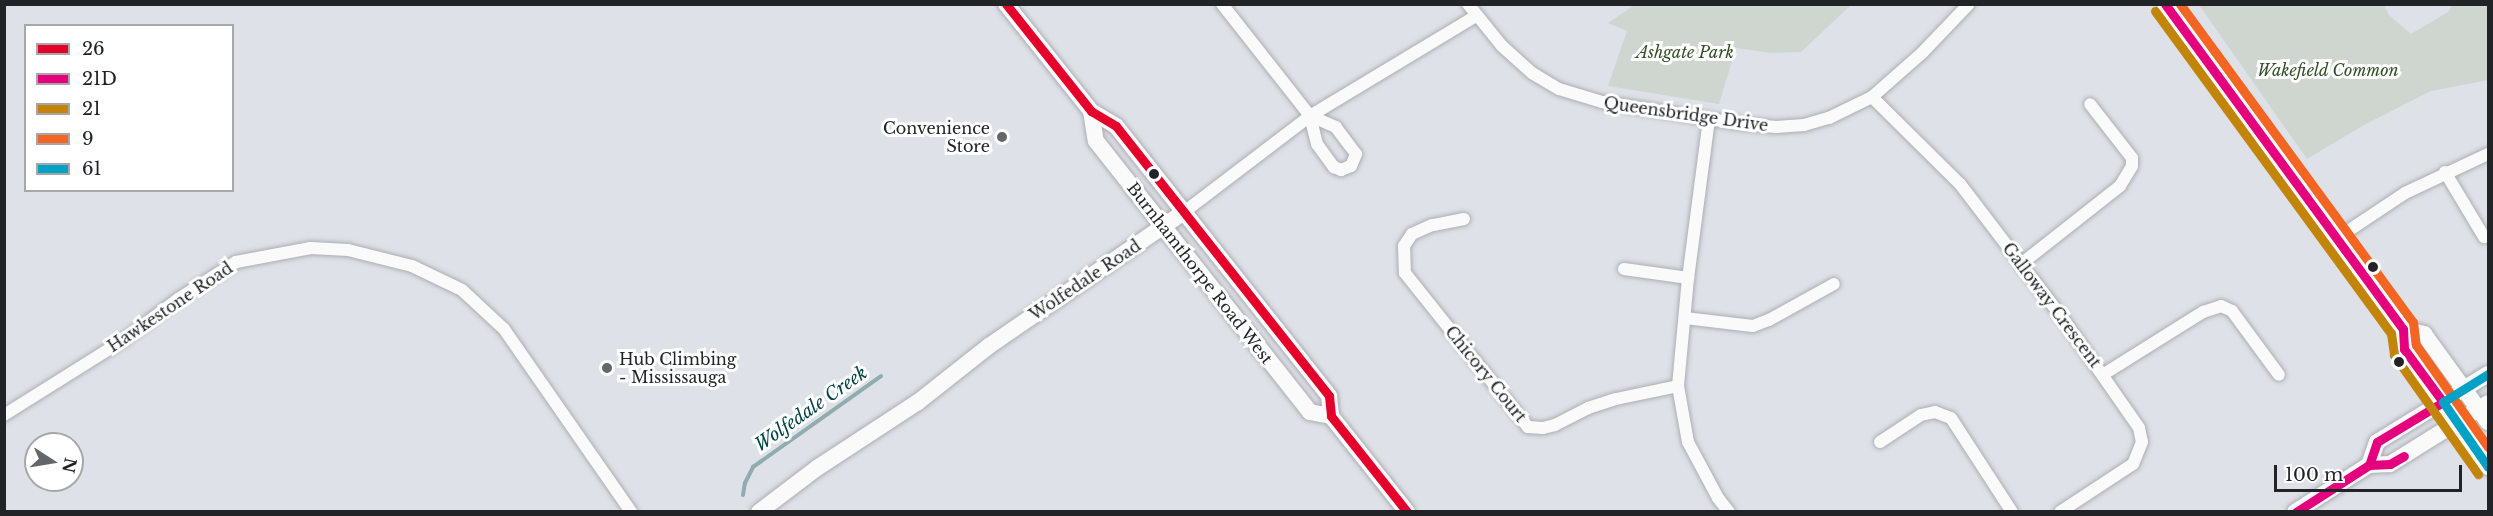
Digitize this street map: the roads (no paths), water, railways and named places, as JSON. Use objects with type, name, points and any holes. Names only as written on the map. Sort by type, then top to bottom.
[{"type":"main road","name":"Burnhamthorpe Road West","points":[[1006,4],[1091,111],[1116,126],[1184,212],[1329,396],[1331,416],[1407,512]]},
{"type":"main road","points":[[2164,4],[2403,329],[2404,349],[2488,467]]},
{"type":"main road","name":"Burnhamthorpe Road West","points":[[1091,111],[1096,141],[1310,412],[1331,416]]},
{"type":"main road","name":"Wolfedale Road","points":[[759,512],[817,468],[918,402],[989,346],[1184,212]]},
{"type":"main road","points":[[2295,512],[2369,465],[2390,464],[2456,422],[2485,412],[2424,334],[2403,329]]},
{"type":"main road","points":[[2369,465],[2377,442],[2488,374]]},
{"type":"street","points":[[1222,4],[1310,117],[1317,144],[1334,167],[1341,170],[1352,166],[1356,154],[1335,127],[1310,117]]},
{"type":"street","name":"Queensbridge Drive","points":[[1468,4],[1476,16],[1516,59],[1560,89],[1602,102],[1776,127],[1804,125],[1841,113],[1872,97],[1920,54],[1969,4]]},
{"type":"street","name":"Wolfedale Road","points":[[1184,212],[1310,117],[1476,16]]},
{"type":"street","name":"Galloway Crescent","points":[[1872,97],[1960,184],[2104,374],[2139,428],[2142,442],[2133,464],[2060,512]]},
{"type":"street","points":[[2021,264],[2120,186],[2132,166],[2132,158],[2090,104]]},
{"type":"street","points":[[1709,119],[1688,278],[1678,386],[1688,442],[1729,512]]},
{"type":"street","points":[[2336,238],[2405,193],[2488,153]]},
{"type":"street","points":[[2445,172],[2484,237]]},
{"type":"street","name":"Chicory Court","points":[[1464,219],[1432,225],[1412,234],[1404,246],[1405,273],[1528,427],[1543,428],[1555,425],[1588,408],[1616,399],[1678,386]]},
{"type":"street","name":"Hawkestone Road","points":[[4,415],[125,339],[178,298],[236,262],[311,248],[348,250],[412,266],[462,290],[504,329],[631,512]]},
{"type":"street","points":[[1624,269],[1688,278]]},
{"type":"street","points":[[1685,318],[1753,326],[1769,320],[1834,284]]},
{"type":"street","points":[[2104,374],[2203,312],[2221,306],[2232,310],[2279,375]]},
{"type":"street","points":[[1880,442],[1921,415],[1935,412],[1951,418],[2012,512]]},
{"type":"waterway","name":"Wolfedale Creek","points":[[743,495],[745,483],[753,467],[881,376]]},
{"type":"place","name":"Convenience Store","points":[[1002,137]]},
{"type":"place","name":"Hub Climbing - Mississauga","points":[[607,368]]},
{"type":"park label","name":"Ashgate Park","points":[[1685,52]]},
{"type":"park label","name":"Wakefield Common","points":[[2328,70]]}]
